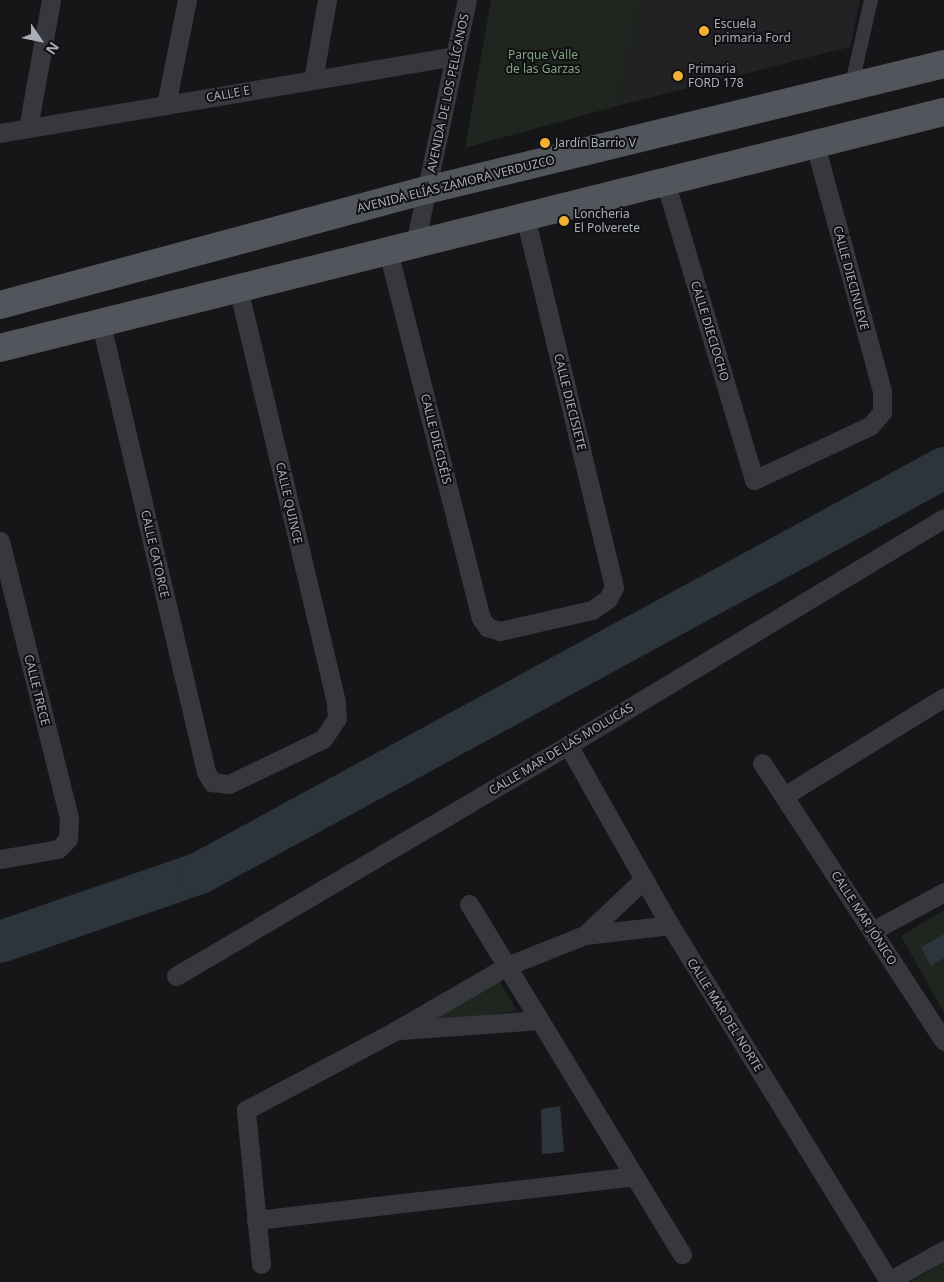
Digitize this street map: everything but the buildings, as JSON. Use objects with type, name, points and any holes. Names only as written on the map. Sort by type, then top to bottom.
[{"type":"main road","name":"AVENIDA ELÍAS ZAMORA VERDUZCO","points":[[0,305],[427,190],[944,64]]},
{"type":"main road","points":[[0,348],[944,112]]},
{"type":"street","points":[[28,128],[51,0]]},
{"type":"street","points":[[166,104],[187,0]]},
{"type":"street","points":[[313,80],[328,0]]},
{"type":"street","name":"AVENIDA DE LOS PELÍCANOS","points":[[415,244],[467,0]]},
{"type":"street","points":[[851,88],[871,0]]},
{"type":"street","name":"CALLE E","points":[[0,132],[455,56]]},
{"type":"street","name":"CALLE DIECINUEVE","points":[[754,480],[870,426],[882,412],[882,391],[815,144]]},
{"type":"street","name":"CALLE DIECIOCHO","points":[[665,181],[754,480]]},
{"type":"street","name":"CALLE DIECISIETE","points":[[487,626],[500,631],[592,610],[608,599],[614,587],[525,216]]},
{"type":"street","name":"CALLE DIECISÉIS","points":[[388,250],[481,618],[487,626]]},
{"type":"street","name":"CALLE QUINCE","points":[[212,782],[229,784],[323,739],[337,718],[336,702],[238,288]]},
{"type":"street","name":"CALLE CATORCE","points":[[101,324],[206,772],[212,782]]},
{"type":"street","name":"CALLE MAR DE LAS MOLUCAS","points":[[176,976],[568,745],[944,518]]},
{"type":"street","name":"CALLE TRECE","points":[[0,541],[69,818],[68,839],[58,849],[0,859]]},
{"type":"street","points":[[784,796],[944,697]]},
{"type":"street","name":"CALLE MAR DEL NORTE","points":[[568,745],[670,925],[888,1281]]},
{"type":"street","name":"CALLE MAR JÓNICO","points":[[762,763],[944,1041]]},
{"type":"street","points":[[585,935],[644,879]]},
{"type":"street","points":[[872,931],[944,892]]},
{"type":"street","points":[[469,904],[682,1254]]},
{"type":"street","points":[[261,1264],[246,1110],[395,1031],[507,966],[585,935],[670,925]]},
{"type":"street","points":[[395,1031],[539,1020]]},
{"type":"street","points":[[256,1220],[634,1176]]},
{"type":"street","points":[[888,1281],[944,1250]]},
{"type":"shaded area","name":"Primaria FORD 178","points":[[641,0],[860,0],[850,47],[617,106]]},
{"type":"shaded area","points":[[944,934],[944,958],[931,966],[921,947]]},
{"type":"shaded area","points":[[560,1106],[564,1152],[542,1154],[541,1109]]},
{"type":"green space","name":"Parque Valle de las Garzas","points":[[491,0],[641,0],[617,106],[465,148]]},
{"type":"green space","points":[[944,910],[944,1013],[901,936]]},
{"type":"green space","points":[[498,978],[517,1011],[439,1021],[437,1014]]},
{"type":"green space","points":[[944,1262],[944,1282],[910,1282]]},
{"type":"waterway","points":[[0,942],[198,874],[944,468]]},
{"type":"place","name":"Escuela primaria Ford","points":[[704,31]]},
{"type":"place","name":"Primaria FORD 178","points":[[678,76]]},
{"type":"place","name":"Jardín Barrio V","points":[[545,143]]},
{"type":"place","name":"Loncheria El Polverete","points":[[564,221]]}]
